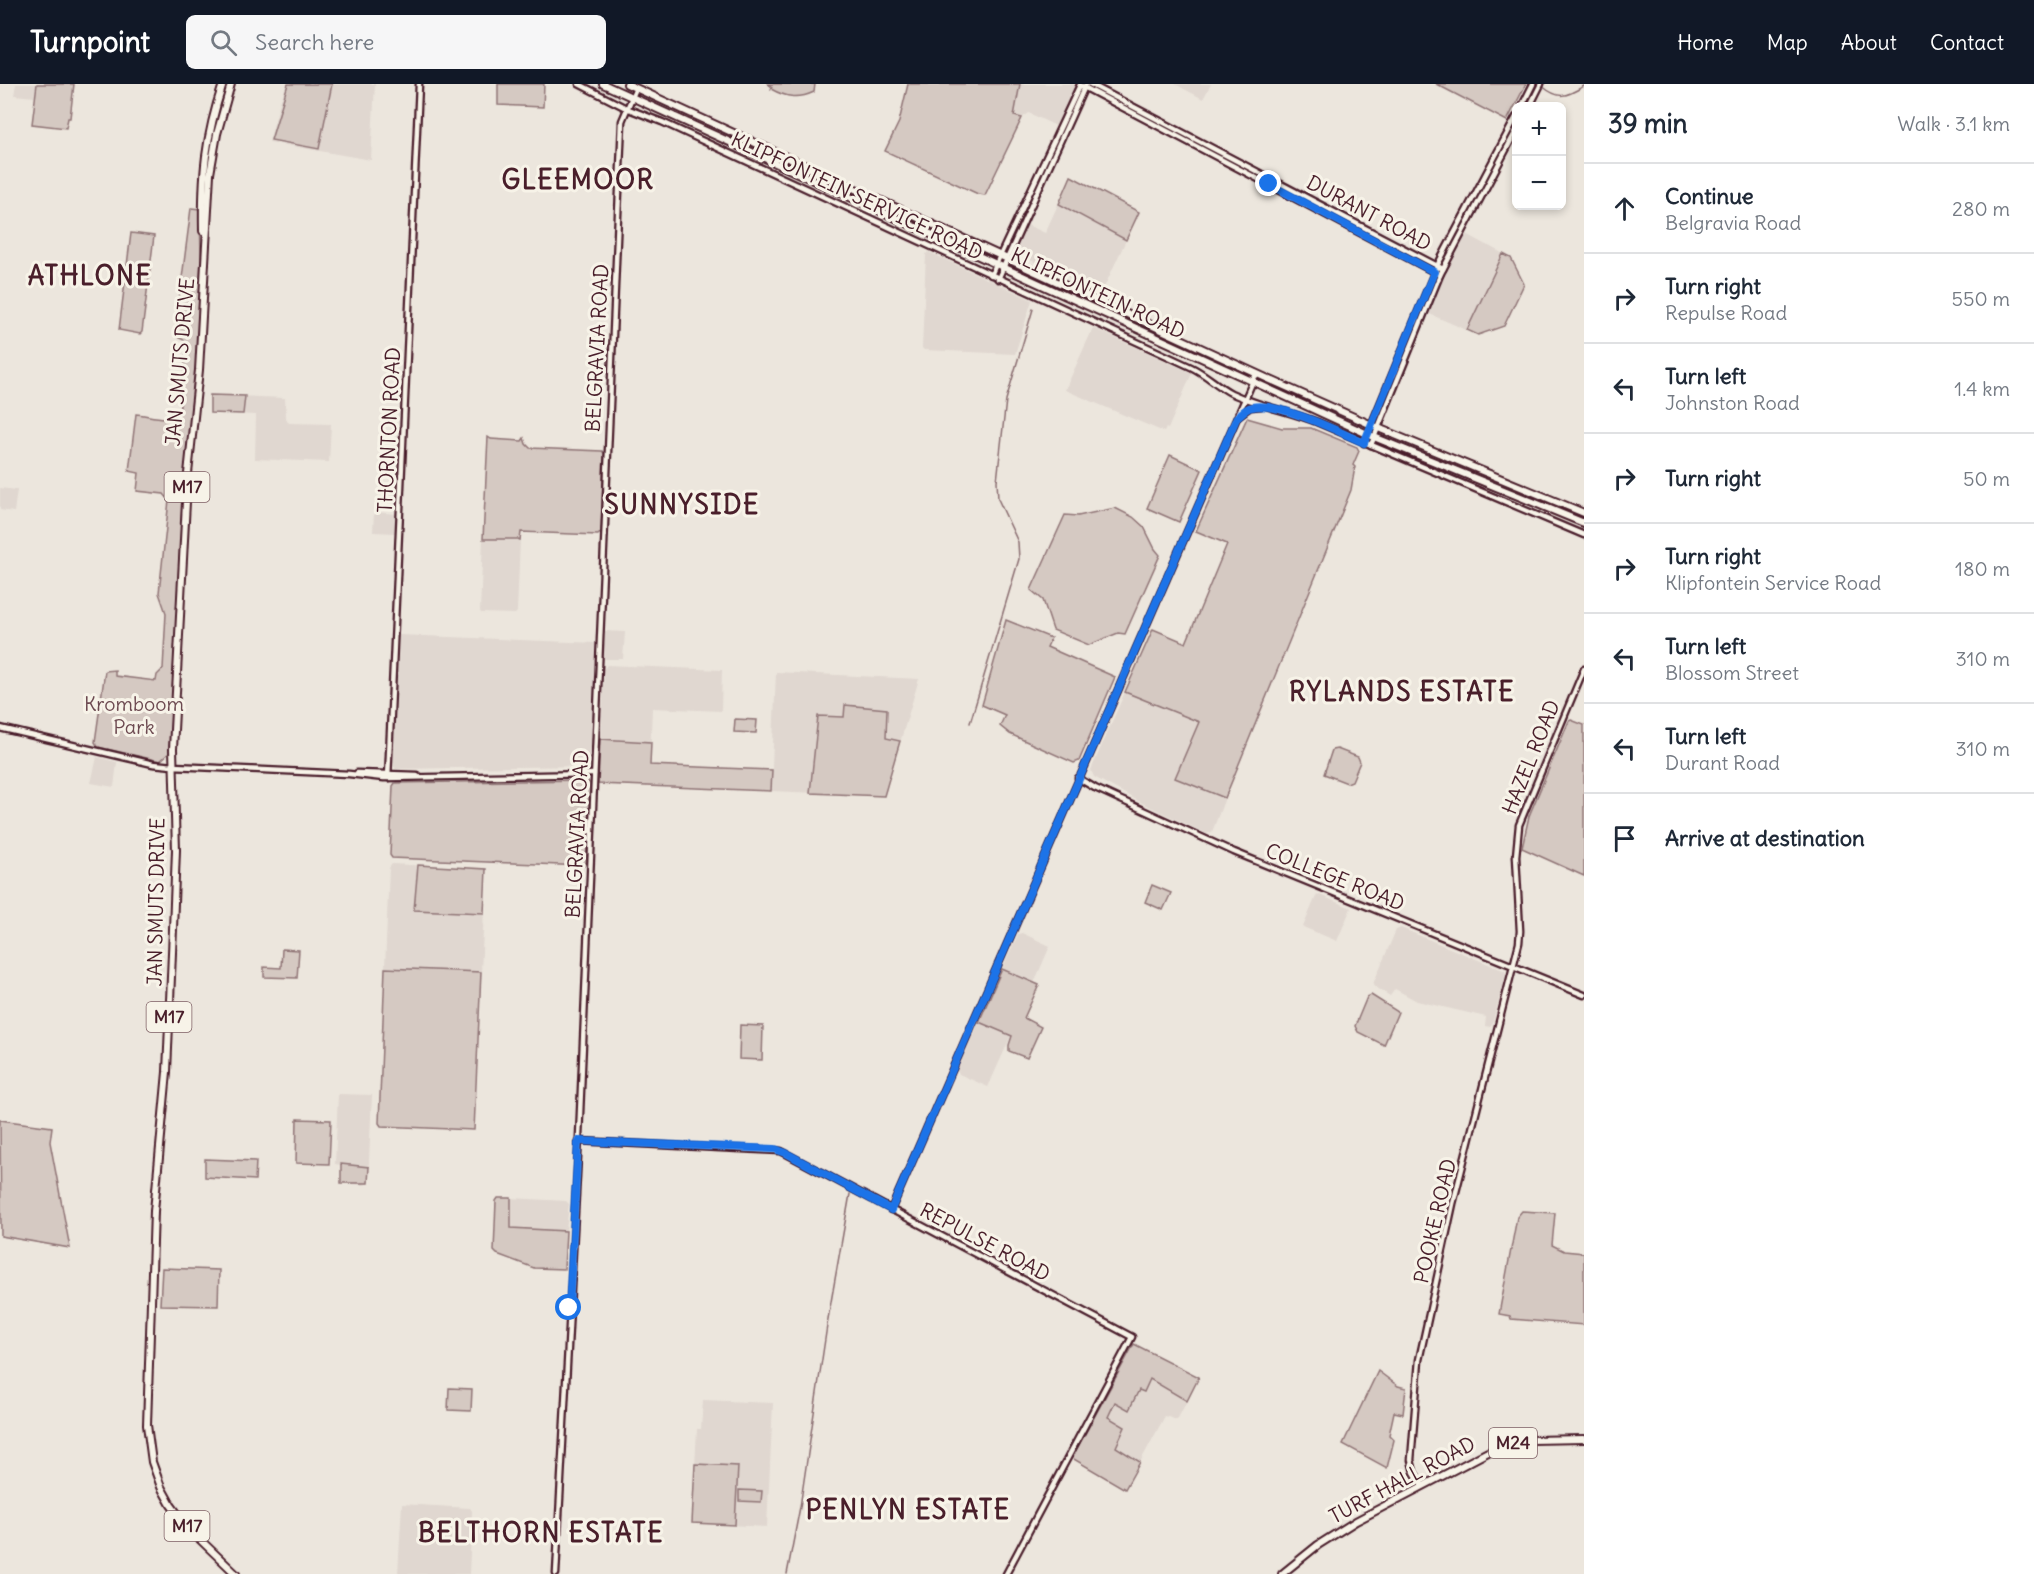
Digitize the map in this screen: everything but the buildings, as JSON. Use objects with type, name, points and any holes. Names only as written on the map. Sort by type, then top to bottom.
[{"type":"main road","name":"JAN SMUTS DRIVE","points":[[204,259],[202,193],[205,155],[223,84]]},
{"type":"main road","name":"JAN SMUTS DRIVE","points":[[231,84],[213,156],[204,259],[199,370],[187,483],[173,766],[176,850],[174,917],[167,1072],[154,1211],[147,1425],[152,1462],[168,1499],[188,1528],[235,1574]]},
{"type":"main road","name":"KLIPFONTEIN ROAD","points":[[603,84],[1371,436],[1584,523]]},
{"type":"main road","name":"KLIPFONTEIN ROAD","points":[[627,84],[1256,374],[1375,427],[1584,513]]},
{"type":"main road","name":"TURF HALL ROAD","points":[[1282,1574],[1336,1533],[1477,1456],[1511,1444],[1544,1438],[1584,1439]]},
{"type":"street","name":"THORNTON ROAD","points":[[388,776],[418,84]]},
{"type":"street","name":"KLIPFONTEIN SERVICE ROAD","points":[[579,84],[626,108],[662,122],[1191,367],[1245,399],[1263,406],[1292,412],[1584,535]]},
{"type":"street","points":[[1532,102],[1541,84]]},
{"type":"street","points":[[991,276],[996,264],[1003,256],[1084,85]]},
{"type":"street","name":"DURANT ROAD","points":[[1084,85],[1443,269]]},
{"type":"street","points":[[1524,102],[1532,86]]},
{"type":"street","name":"BELGRAVIA ROAD","points":[[556,1574],[578,1141],[622,121],[636,88]]},
{"type":"street","name":"DURANT ROAD","points":[[1135,110],[1440,275]]},
{"type":"street","points":[[1375,427],[1434,272],[1512,125]]},
{"type":"street","points":[[1364,443],[1371,436],[1440,275],[1512,139]]},
{"type":"street","points":[[998,279],[1003,268],[1003,256]]},
{"type":"street","points":[[891,1210],[1256,374]]},
{"type":"street","points":[[1237,417],[1250,407],[1263,406]]},
{"type":"street","points":[[1371,436],[1371,445]]},
{"type":"street","name":"HAZEL ROAD","points":[[1514,966],[1520,931],[1516,856],[1519,825],[1584,669]]},
{"type":"street","points":[[0,728],[153,764],[173,766],[388,776],[594,774]]},
{"type":"street","name":"COLLEGE ROAD","points":[[1078,778],[1086,784],[1234,852],[1584,995]]},
{"type":"street","name":"POOKE ROAD","points":[[1422,1485],[1414,1472],[1411,1460],[1418,1367],[1455,1198],[1495,1033],[1514,966]]},
{"type":"street","name":"REPULSE ROAD","points":[[578,1141],[775,1149],[1132,1337],[1006,1574]]},
{"type":"shaded area","points":[[16,84],[37,84],[35,97],[14,95]]},
{"type":"shaded area","points":[[287,84],[375,84],[371,160],[269,142]]},
{"type":"shaded area","points":[[1020,84],[1081,84],[1060,128],[1029,113],[1022,118],[1014,116]]},
{"type":"shaded area","points":[[1175,84],[1211,84],[1203,99]]},
{"type":"shaded area","points":[[1071,176],[1139,212],[1102,292],[1010,251],[1023,223],[1045,233]]},
{"type":"shaded area","points":[[1463,232],[1511,258],[1524,284],[1504,326],[1478,335],[1425,312]]},
{"type":"shaded area","points":[[929,252],[1032,300],[1015,354],[924,350],[922,348],[926,254]]},
{"type":"shaded area","points":[[1093,328],[1192,373],[1168,429],[1166,428],[1164,432],[1065,390]]},
{"type":"shaded area","points":[[210,395],[285,398],[286,418],[289,423],[331,424],[329,462],[255,459],[256,415],[210,413]]},
{"type":"shaded area","points":[[0,488],[17,490],[14,512],[0,510]]},
{"type":"shaded area","points":[[374,512],[397,514],[396,533],[373,532]]},
{"type":"shaded area","points":[[485,537],[520,540],[517,612],[515,614],[481,613],[480,611],[483,539]]},
{"type":"shaded area","points":[[604,631],[625,632],[623,659],[603,657]]},
{"type":"shaded area","points":[[399,635],[596,643],[591,763],[588,766],[396,769],[393,766]]},
{"type":"shaded area","points":[[607,665],[722,670],[721,711],[652,708],[649,786],[598,784],[604,669]]},
{"type":"shaded area","points":[[776,672],[919,679],[884,796],[771,791]]},
{"type":"shaded area","points":[[1125,692],[1199,723],[1175,778],[1225,798],[1212,832],[1207,834],[1094,777],[1091,770]]},
{"type":"shaded area","points":[[97,757],[117,762],[114,787],[91,783]]},
{"type":"shaded area","points":[[392,864],[486,869],[481,972],[385,968],[389,868]]},
{"type":"shaded area","points":[[1317,894],[1351,908],[1337,941],[1303,927]]},
{"type":"shaded area","points":[[1401,928],[1505,971],[1506,975],[1490,1027],[1485,1026],[1486,1017],[1417,1001],[1395,989],[1390,996],[1374,986],[1396,930]]},
{"type":"shaded area","points":[[1022,933],[1050,946],[1034,983],[1002,969],[1018,934]]},
{"type":"shaded area","points":[[978,1022],[1011,1036],[988,1087],[959,1074],[956,1070]]},
{"type":"shaded area","points":[[338,1094],[372,1095],[368,1183],[364,1185],[341,1183],[341,1165],[335,1164]]},
{"type":"shaded area","points":[[511,1198],[566,1201],[569,1204],[566,1231],[510,1228]]},
{"type":"shaded area","points":[[1134,1344],[1199,1378],[1177,1420],[1165,1416],[1125,1490],[1072,1458]]},
{"type":"shaded area","points":[[703,1400],[773,1403],[767,1527],[692,1523],[697,1429],[701,1429]]},
{"type":"shaded area","points":[[402,1504],[470,1508],[472,1511],[469,1574],[398,1574]]},
{"type":"green space","points":[[37,84],[74,84],[70,118],[68,118],[66,128],[32,124]]},
{"type":"green space","points":[[288,84],[332,84],[319,149],[271,140]]},
{"type":"green space","points":[[498,84],[544,84],[543,107],[498,105]]},
{"type":"green space","points":[[768,84],[815,84],[814,92],[803,96],[788,96],[771,89],[772,87]]},
{"type":"green space","points":[[908,84],[1020,84],[1014,116],[1022,118],[985,195],[978,194],[885,151],[899,122]]},
{"type":"green space","points":[[1436,84],[1526,84],[1517,102],[1512,102],[1512,111],[1507,121]]},
{"type":"green space","points":[[1071,176],[1139,212],[1126,240],[1059,204]]},
{"type":"green space","name":"Kromboom Park","points":[[191,208],[200,209],[201,260],[196,363],[183,488],[169,753],[160,761],[98,747],[95,742],[105,671],[115,670],[115,676],[156,681],[157,675],[163,669],[166,613],[159,593],[169,500],[164,494],[137,491],[139,473],[129,471],[136,414],[170,418],[179,414],[187,345],[175,333]]},
{"type":"green space","points":[[131,233],[154,236],[140,334],[119,330]]},
{"type":"green space","points":[[1503,254],[1511,258],[1524,284],[1504,326],[1478,335],[1467,330]]},
{"type":"green space","points":[[210,395],[245,396],[243,414],[210,413]]},
{"type":"green space","points":[[1247,418],[1282,428],[1311,428],[1357,447],[1359,451],[1353,465],[1355,467],[1351,490],[1225,798],[1175,778],[1199,722],[1125,692],[1153,629],[1186,643],[1227,544],[1196,531]]},
{"type":"green space","points":[[488,437],[522,441],[524,438],[530,448],[602,451],[604,453],[601,532],[598,535],[521,532],[520,540],[483,539]]},
{"type":"green space","points":[[1170,455],[1202,470],[1179,522],[1147,508]]},
{"type":"green space","points":[[1115,508],[1133,517],[1144,527],[1160,555],[1125,634],[1118,633],[1089,645],[1053,630],[1043,600],[1031,590],[1065,515],[1078,516]]},
{"type":"green space","points":[[1006,620],[1051,638],[1047,647],[1115,677],[1079,761],[1074,763],[1010,734],[1000,726],[1005,715],[982,705]]},
{"type":"green space","points":[[845,705],[887,709],[886,738],[900,741],[884,796],[810,793],[818,716],[844,717]]},
{"type":"green space","points":[[735,719],[757,720],[756,733],[734,732]]},
{"type":"green space","points":[[1571,720],[1584,725],[1584,876],[1522,848],[1529,816]]},
{"type":"green space","points":[[600,739],[651,742],[650,765],[772,770],[771,791],[598,784]]},
{"type":"green space","points":[[1337,749],[1358,757],[1360,762],[1352,781],[1347,783],[1324,774],[1332,750]]},
{"type":"green space","points":[[587,780],[590,784],[586,864],[584,866],[392,858],[390,855],[395,783]]},
{"type":"green space","points":[[418,865],[486,869],[484,913],[414,910]]},
{"type":"green space","points":[[1152,885],[1171,893],[1163,910],[1145,902]]},
{"type":"green space","points":[[282,949],[299,950],[297,978],[264,977],[264,967],[281,968]]},
{"type":"green space","points":[[385,968],[481,972],[474,1130],[381,1126],[379,1123]]},
{"type":"green space","points":[[1002,969],[1039,985],[1024,1018],[1041,1027],[1027,1058],[1009,1051],[1012,1036],[979,1022]]},
{"type":"green space","points":[[1371,995],[1398,1012],[1384,1045],[1358,1032],[1355,1026],[1367,997]]},
{"type":"green space","points":[[740,1025],[763,1026],[762,1060],[739,1059]]},
{"type":"green space","points":[[297,1119],[331,1120],[329,1164],[296,1163]]},
{"type":"green space","points":[[0,1120],[52,1127],[50,1142],[70,1248],[1,1236]]},
{"type":"green space","points":[[205,1159],[256,1161],[255,1180],[205,1177]]},
{"type":"green space","points":[[341,1164],[369,1167],[368,1183],[341,1183]]},
{"type":"green space","points":[[498,1198],[511,1198],[511,1228],[566,1231],[564,1269],[534,1268],[494,1251]]},
{"type":"green space","points":[[1522,1211],[1555,1213],[1552,1245],[1564,1251],[1584,1253],[1584,1325],[1511,1319],[1510,1316],[1499,1314],[1517,1217]]},
{"type":"green space","points":[[162,1268],[219,1270],[218,1306],[160,1305]]},
{"type":"green space","points":[[1134,1344],[1199,1377],[1187,1401],[1150,1379],[1144,1392],[1139,1390],[1129,1410],[1115,1402],[1108,1417],[1125,1427],[1116,1447],[1140,1462],[1125,1489],[1072,1458]]},
{"type":"green space","points":[[1378,1371],[1398,1386],[1406,1388],[1403,1414],[1394,1412],[1389,1435],[1394,1440],[1387,1468],[1343,1444]]},
{"type":"green space","points":[[449,1388],[472,1389],[471,1411],[448,1410]]},
{"type":"green space","points":[[695,1464],[738,1466],[735,1525],[692,1523]]},
{"type":"green space","points":[[739,1490],[762,1491],[761,1502],[739,1501]]},
{"type":"waterway","points":[[1542,86],[1558,95],[1567,95],[1584,86]]},
{"type":"waterway","points":[[970,723],[1019,559],[1018,542],[998,499],[997,481],[1006,400],[1033,309]]},
{"type":"waterway","points":[[787,1574],[800,1507],[828,1319],[850,1194]]},
{"type":"district","name":"GLEEMOOR","points":[[578,180]]},
{"type":"district","name":"ATHLONE","points":[[90,276]]},
{"type":"district","name":"SUNNYSIDE","points":[[682,505]]},
{"type":"district","name":"RYLANDS ESTATE","points":[[1402,692]]},
{"type":"district","name":"PENLYN ESTATE","points":[[908,1510]]},
{"type":"district","name":"BELTHORN ESTATE","points":[[541,1533]]},
{"type":"route","points":[[569,1308],[578,1141],[775,1149],[891,1210],[1237,417],[1250,407],[1263,406],[1292,412],[1364,443],[1434,272],[1269,184]]}]
